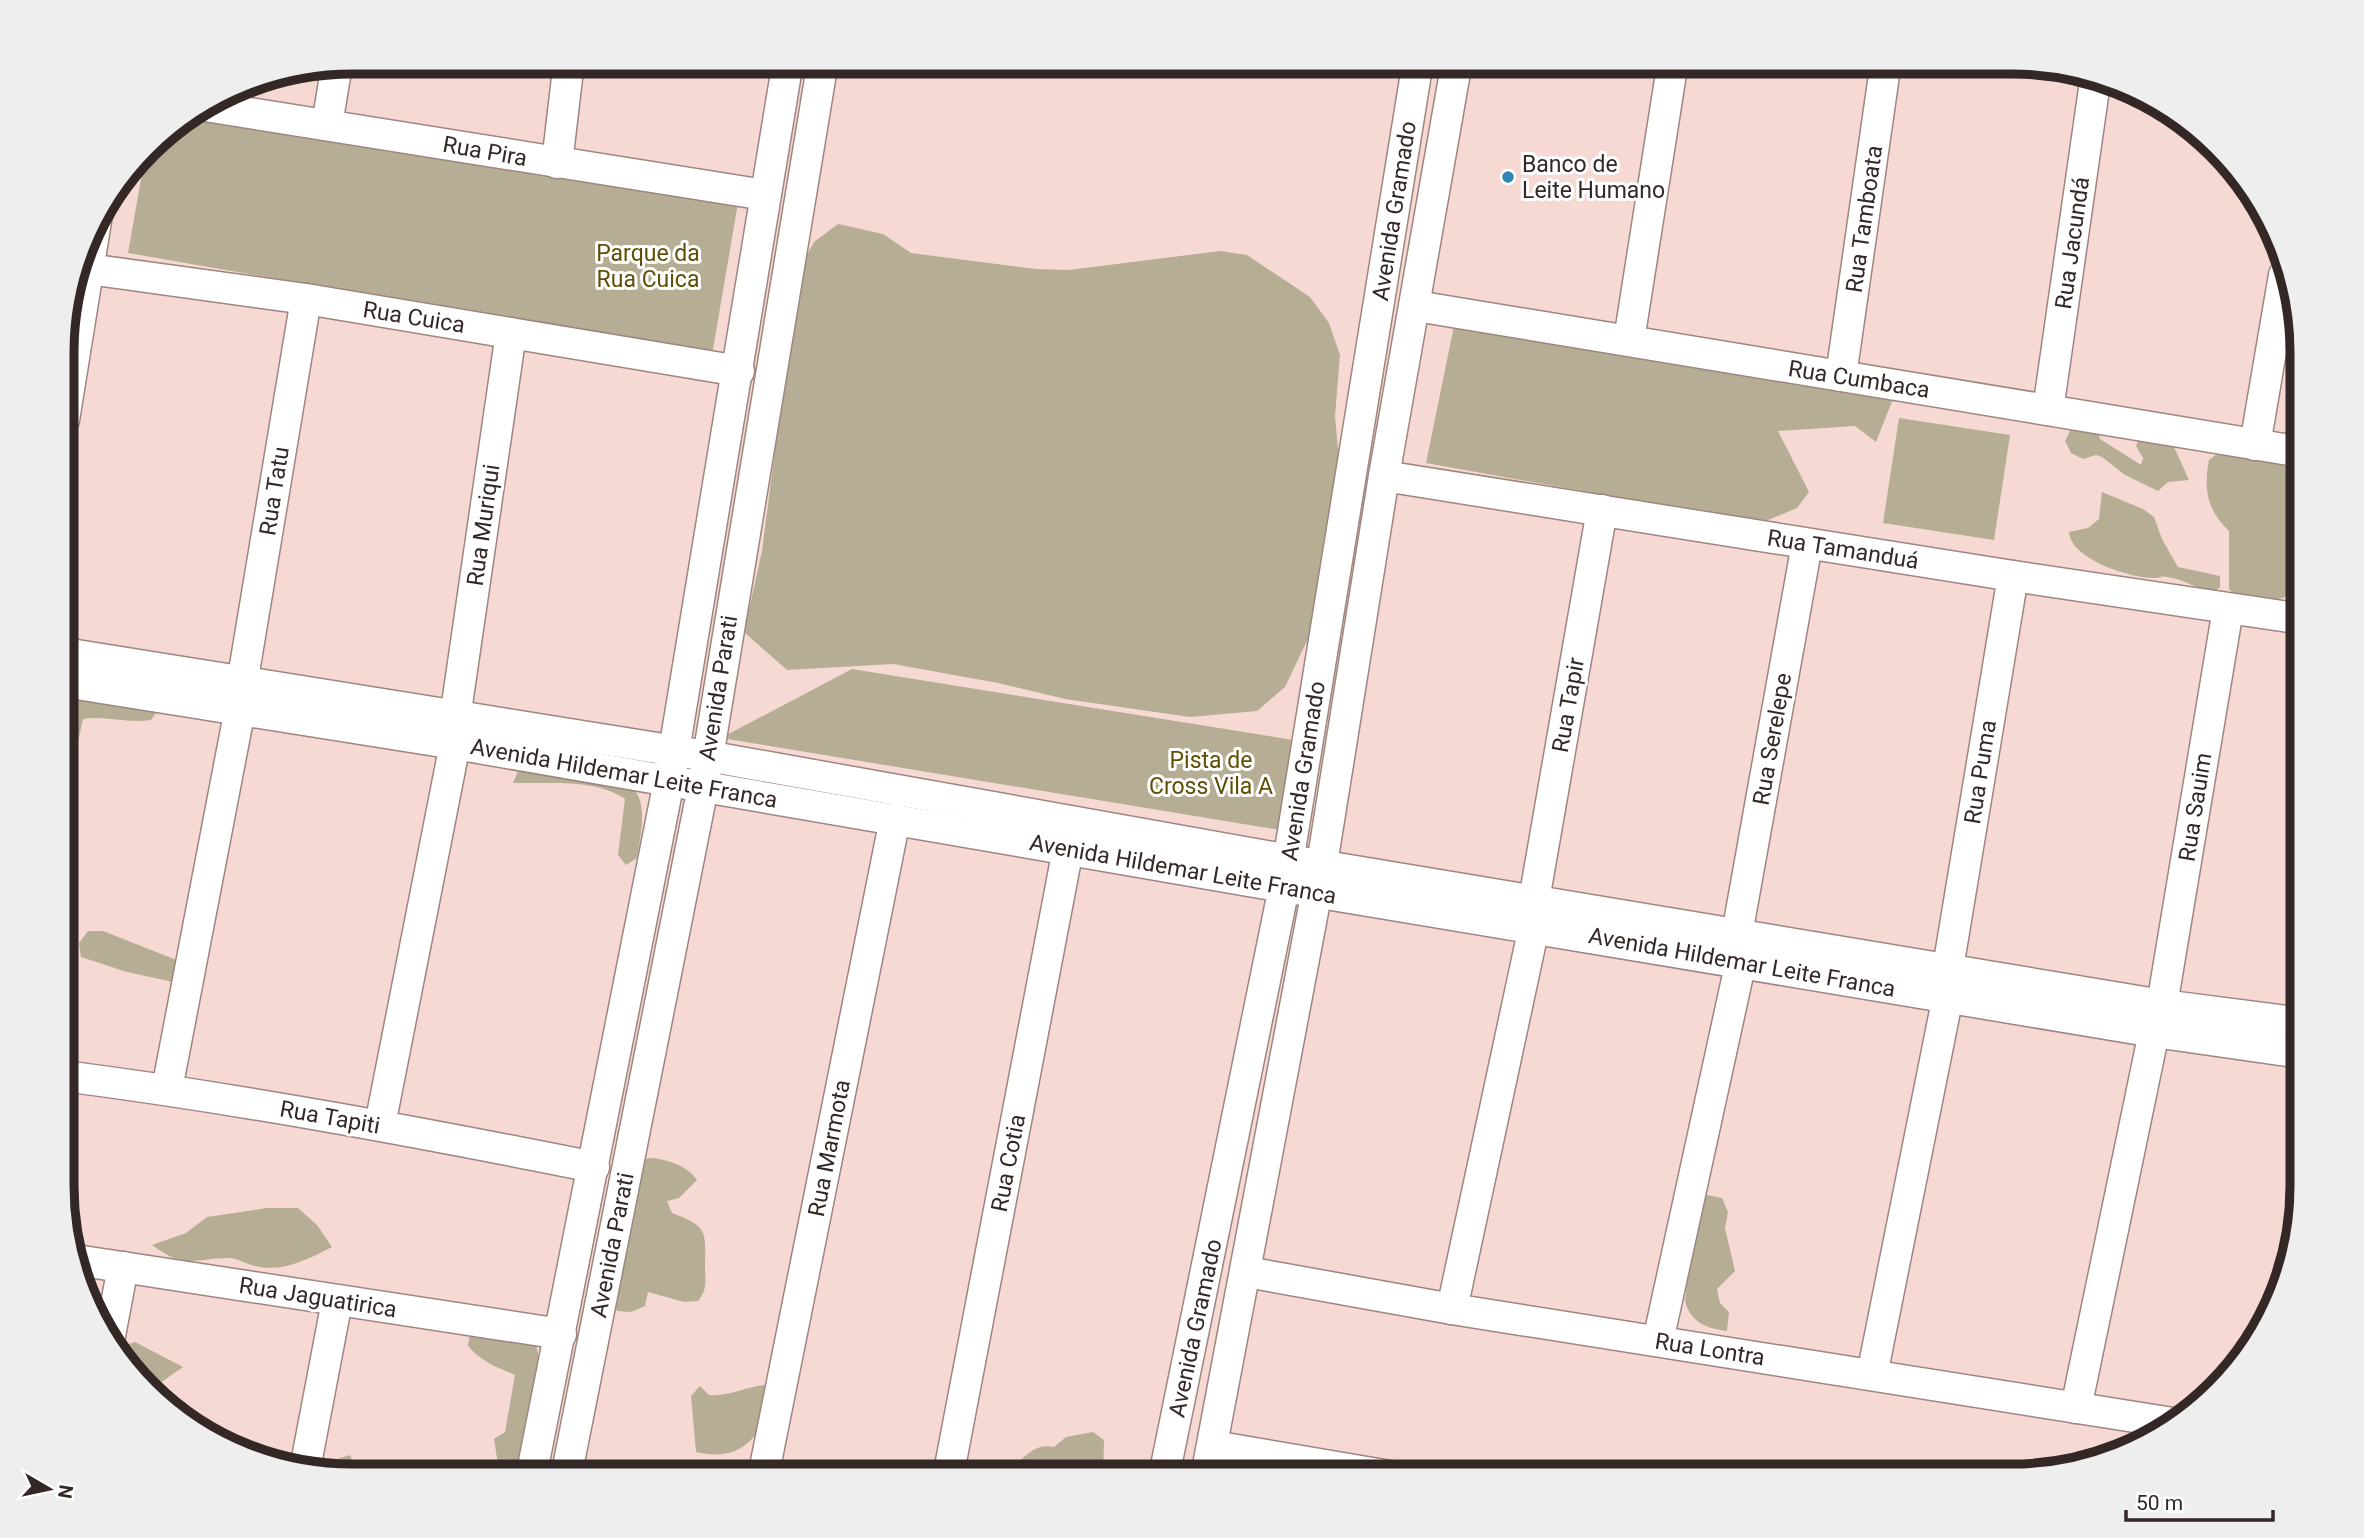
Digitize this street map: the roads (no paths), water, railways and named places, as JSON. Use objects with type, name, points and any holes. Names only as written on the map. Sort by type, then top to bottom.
[{"type":"street","points":[[327,125],[335,74]]},
{"type":"street","points":[[558,163],[568,74]]},
{"type":"street","name":"Avenida Parati","points":[[534,1464],[672,767],[786,74]]},
{"type":"street","name":"Avenida Parati","points":[[569,1464],[703,787],[821,74]]},
{"type":"street","name":"Avenida Gramado","points":[[1166,1464],[1287,873],[1416,74]]},
{"type":"street","name":"Avenida Gramado","points":[[1209,1464],[1247,1272],[1318,878],[1384,476],[1455,74]]},
{"type":"street","points":[[1629,340],[1671,74]]},
{"type":"street","name":"Rua Tamboata","points":[[1841,376],[1884,74]]},
{"type":"street","name":"Rua Jacundá","points":[[2048,410],[2094,86]]},
{"type":"street","name":"Rua Pira","points":[[218,108],[765,195]]},
{"type":"street","points":[[74,357],[90,257]]},
{"type":"street","name":"Rua Cuica","points":[[88,269],[306,299],[739,371]]},
{"type":"street","points":[[2255,445],[2282,285]]},
{"type":"street","name":"Rua Tatu","points":[[167,1089],[241,696],[306,299]]},
{"type":"street","name":"Rua Cumbaca","points":[[1416,306],[2290,450]]},
{"type":"street","name":"Rua Muriqui","points":[[380,1125],[455,731],[511,332]]},
{"type":"street","name":"Rua Tamanduá","points":[[1384,476],[2013,576],[2290,617]]},
{"type":"street","name":"Rua Tapir","points":[[1452,1309],[1534,913],[1602,510]]},
{"type":"street","name":"Rua Serelepe","points":[[1658,1341],[1739,948],[1807,544]]},
{"type":"street","name":"Rua Puma","points":[[1872,1375],[1948,982],[2013,576]]},
{"type":"street","name":"Rua Sauim","points":[[2076,1408],[2158,1019],[2228,609]]},
{"type":"street","name":"Avenida Hildemar Leite Franca","points":[[74,655],[241,696],[672,767],[703,787],[1068,849],[1287,873]]},
{"type":"street","name":"Avenida Hildemar Leite Franca","points":[[74,683],[241,696]]},
{"type":"street","name":"Avenida Hildemar Leite Franca","points":[[672,767],[707,756],[1287,873],[2158,1019],[2290,1050]]},
{"type":"street","name":"Rua Marmota","points":[[766,1464],[895,819]]},
{"type":"street","name":"Rua Cotia","points":[[950,1464],[1068,849]]},
{"type":"street","name":"Avenida Hildemar Leite Franca","points":[[2158,1019],[2290,1023]]},
{"type":"street","name":"Rua Tapiti","points":[[74,1077],[167,1089],[380,1125],[594,1167]]},
{"type":"street","name":"Rua Jaguatirica","points":[[84,1260],[561,1334]]},
{"type":"street","points":[[112,1326],[123,1267]]},
{"type":"street","name":"Rua Lontra","points":[[1247,1272],[1452,1309],[2162,1421]]},
{"type":"street","points":[[307,1461],[337,1301]]},
{"type":"street","points":[[1213,1446],[1319,1464]]},
{"type":"place","name":"Banco de Leite Humano","points":[[1508,177]]},
{"type":"park label","name":"Parque da Rua Cuica","points":[[648,266]]},
{"type":"park label","name":"Pista de Cross Vila A","points":[[1211,773]]}]
